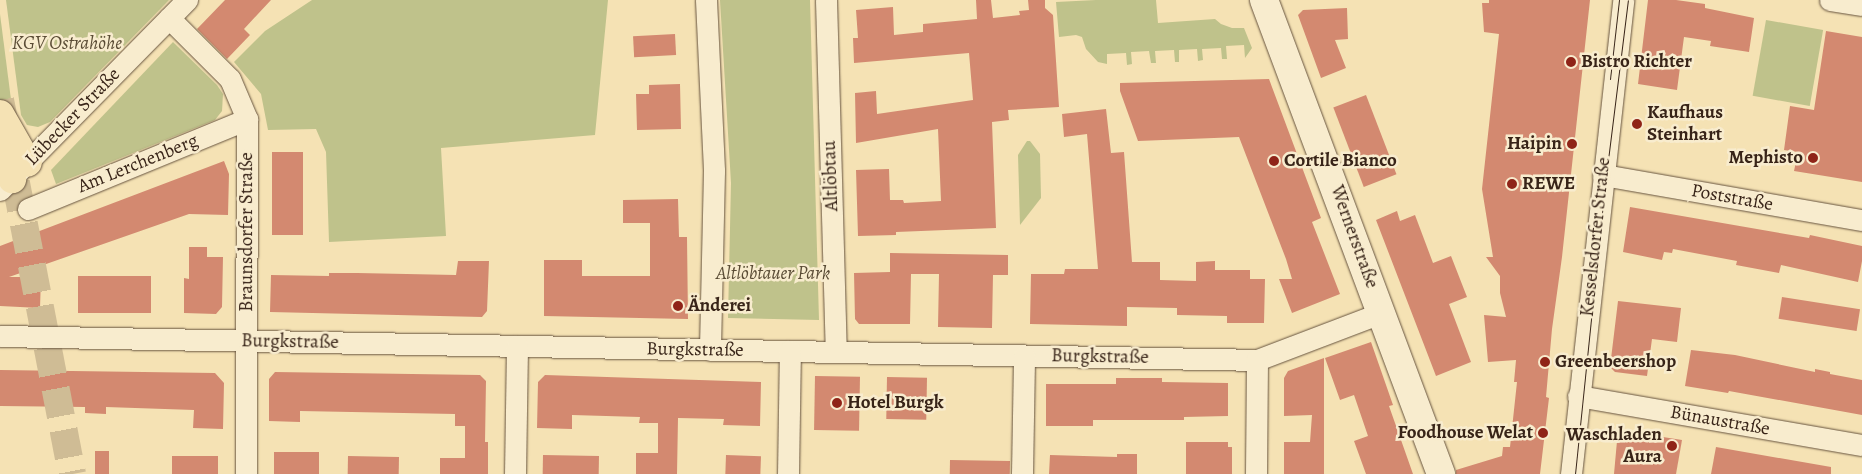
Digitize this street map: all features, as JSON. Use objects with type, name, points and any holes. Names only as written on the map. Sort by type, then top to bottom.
[{"type":"main road","points":[[0,114],[13,177]]},
{"type":"main road","points":[[0,154],[13,177]]},
{"type":"street","name":"Lübecker Straße","points":[[13,177],[187,0]]},
{"type":"street","points":[[706,0],[714,171],[710,350]]},
{"type":"street","name":"Altlöbtau","points":[[826,0],[836,352]]},
{"type":"street","name":"Wernerstraße","points":[[1264,0],[1441,474]]},
{"type":"street","name":"Kesselsdorfer Straße","points":[[1571,474],[1578,396],[1623,0]]},
{"type":"street","points":[[1830,0],[1862,6]]},
{"type":"street","name":"Braunsdorfer Straße","points":[[169,18],[230,79],[247,119],[246,474]]},
{"type":"street","name":"Am Lerchenberg","points":[[28,209],[247,119]]},
{"type":"street","name":"Poststraße","points":[[1603,175],[1862,220]]},
{"type":"street","name":"Burgkstraße","points":[[0,336],[1257,360],[1381,313]]},
{"type":"street","points":[[515,474],[516,346]]},
{"type":"street","points":[[788,474],[790,352]]},
{"type":"street","points":[[1022,474],[1024,356]]},
{"type":"street","points":[[1256,474],[1257,360]]},
{"type":"street","name":"Bünaustraße","points":[[1578,396],[1862,445]]},
{"type":"green space","name":"KGV Ostrahöhe","points":[[6,0],[169,0],[50,122],[38,127],[27,125],[21,115]]},
{"type":"green space","points":[[312,0],[608,0],[595,135],[441,148],[446,236],[329,242],[326,152],[316,129],[268,130],[261,94],[234,62],[265,31]]},
{"type":"green space","name":"Altlöbtauer Park","points":[[720,0],[810,0],[819,320],[728,318],[731,183]]},
{"type":"green space","points":[[1156,0],[1158,23],[1215,19],[1221,24],[1232,28],[1244,28],[1252,48],[1245,58],[1244,45],[1226,46],[1227,59],[1222,59],[1221,48],[1202,49],[1203,60],[1198,61],[1197,49],[1179,50],[1179,62],[1175,62],[1174,50],[1155,51],[1156,63],[1151,63],[1149,51],[1131,52],[1132,64],[1127,65],[1126,53],[1107,54],[1107,64],[1098,62],[1086,49],[1082,37],[1076,35],[1059,37],[1056,2]]},
{"type":"green space","points":[[0,14],[14,123],[0,103]]},
{"type":"green space","points":[[1766,20],[1823,30],[1810,106],[1753,96]]},
{"type":"green space","points":[[173,42],[217,85],[223,94],[222,111],[215,120],[56,184],[51,170]]},
{"type":"green space","points":[[1027,141],[1030,141],[1040,154],[1041,198],[1020,225],[1018,155]]},
{"type":"building","points":[[225,0],[271,0],[244,29],[250,35],[227,59],[197,29]]},
{"type":"building","points":[[976,0],[991,0],[993,18],[1020,15],[1019,11],[1029,10],[1028,0],[1045,0],[1045,8],[1053,15],[1059,107],[1008,110],[1009,120],[992,122],[996,228],[896,232],[896,235],[858,236],[856,170],[889,169],[890,200],[903,200],[904,203],[941,201],[938,129],[856,143],[855,93],[876,91],[877,114],[973,100],[969,53],[854,63],[853,38],[858,38],[856,10],[893,7],[894,35],[923,32],[923,24],[977,19]]},
{"type":"building","points":[[1489,0],[1590,0],[1562,257],[1552,329],[1546,397],[1549,398],[1540,474],[1456,474],[1456,470],[1502,456],[1503,447],[1510,447],[1517,382],[1514,382],[1516,360],[1488,362],[1484,315],[1506,317],[1500,293],[1500,276],[1486,257],[1493,257],[1482,189],[1499,34],[1484,32],[1482,3],[1489,3]]},
{"type":"building","points":[[1648,0],[1676,0],[1705,4],[1705,8],[1754,18],[1749,52],[1710,46],[1711,41],[1684,37],[1677,90],[1638,84]]},
{"type":"building","points":[[1347,8],[1348,39],[1335,40],[1346,68],[1321,78],[1298,15],[1303,10]]},
{"type":"building","points":[[1826,31],[1862,37],[1862,182],[1794,171],[1798,152],[1784,150],[1790,106],[1814,110]]},
{"type":"building","points":[[675,34],[676,55],[634,57],[633,36]]},
{"type":"building","name":"Cortile Bianco","points":[[1269,79],[1321,218],[1312,222],[1340,294],[1292,313],[1279,279],[1292,279],[1286,259],[1239,137],[1138,141],[1120,91],[1120,83]]},
{"type":"building","points":[[680,84],[681,129],[637,130],[636,94],[649,94],[649,85]]},
{"type":"building","points":[[1366,95],[1396,174],[1364,187],[1333,108]]},
{"type":"building","points":[[1106,109],[1111,153],[1124,152],[1132,262],[1160,262],[1160,280],[1196,281],[1196,262],[1215,261],[1215,270],[1250,270],[1250,279],[1265,279],[1264,323],[1227,323],[1227,316],[1177,315],[1177,308],[1127,307],[1127,326],[1030,324],[1031,274],[1064,274],[1065,269],[1098,269],[1087,134],[1064,137],[1062,114]]},
{"type":"building","points":[[272,152],[303,152],[303,235],[272,235]]},
{"type":"building","points":[[224,161],[229,174],[228,215],[189,214],[9,277],[41,277],[40,308],[0,306],[0,246]]},
{"type":"building","points":[[678,199],[679,237],[687,237],[688,319],[544,316],[544,260],[582,260],[582,276],[650,276],[650,223],[623,223],[623,200]]},
{"type":"building","points":[[1630,207],[1809,238],[1810,235],[1862,246],[1862,261],[1858,282],[1781,265],[1779,273],[1736,265],[1737,261],[1673,249],[1672,253],[1664,252],[1662,260],[1623,252]]},
{"type":"building","points":[[1397,211],[1400,221],[1415,215],[1433,263],[1451,256],[1467,297],[1449,304],[1471,362],[1436,376],[1376,220]]},
{"type":"building","points":[[189,247],[207,247],[207,257],[223,257],[222,307],[216,314],[184,313],[184,278],[189,279]]},
{"type":"building","points":[[890,253],[1008,255],[1008,275],[993,275],[992,328],[938,327],[939,274],[911,274],[910,324],[859,324],[855,319],[854,273],[890,272]]},
{"type":"building","points":[[458,261],[489,261],[487,311],[482,317],[270,312],[271,275],[329,276],[329,273],[357,273],[456,275]]},
{"type":"building","points":[[78,276],[151,276],[151,313],[78,313]]},
{"type":"building","points":[[1782,297],[1860,309],[1857,331],[1779,319]]},
{"type":"building","points":[[1618,301],[1681,308],[1677,342],[1652,339],[1647,376],[1615,372],[1610,367]]},
{"type":"building","points":[[1371,342],[1393,405],[1389,406],[1413,474],[1366,474],[1354,441],[1368,436],[1354,395],[1340,400],[1325,358]]},
{"type":"building","points":[[1691,350],[1735,355],[1815,372],[1815,369],[1862,380],[1862,415],[1729,391],[1728,393],[1685,386]]},
{"type":"building","points":[[1324,358],[1324,474],[1284,474],[1284,442],[1310,442],[1312,415],[1284,416],[1284,378],[1288,371]]},
{"type":"building","points":[[0,370],[215,373],[224,383],[223,429],[193,428],[194,410],[106,407],[106,414],[85,413],[85,407],[0,406]]},
{"type":"building","points":[[275,372],[480,375],[486,381],[485,442],[488,442],[488,474],[440,474],[440,458],[465,458],[465,426],[455,426],[455,414],[300,411],[300,422],[269,421],[269,379]]},
{"type":"building","points":[[545,375],[761,382],[760,426],[723,425],[724,419],[678,418],[677,474],[636,474],[636,453],[658,453],[658,423],[639,423],[640,417],[572,415],[572,429],[537,428],[538,382]]},
{"type":"building","name":"Hotel Burgk","points":[[815,376],[860,377],[859,431],[814,430]]},
{"type":"building","points":[[887,377],[927,378],[926,420],[886,419]]},
{"type":"building","points":[[1116,378],[1162,378],[1162,382],[1228,383],[1228,416],[1184,417],[1184,420],[1093,420],[1093,426],[1046,426],[1046,384],[1116,384]]},
{"type":"building","points":[[1618,430],[1682,440],[1676,474],[1614,474]]},
{"type":"building","points":[[1186,442],[1228,442],[1228,447],[1232,447],[1232,474],[1186,474]]},
{"type":"building","points":[[1716,447],[1831,467],[1831,474],[1711,474]]},
{"type":"building","points":[[95,451],[109,451],[109,474],[95,474]]},
{"type":"building","points":[[274,452],[319,452],[319,474],[274,474]]},
{"type":"building","points":[[1117,454],[1137,454],[1137,474],[1049,474],[1050,455],[1117,457]]},
{"type":"building","points":[[543,455],[599,456],[599,474],[543,474]]},
{"type":"building","points":[[726,455],[761,456],[760,474],[725,474]]},
{"type":"building","points":[[172,456],[218,456],[218,474],[172,474]]},
{"type":"building","points":[[348,456],[399,457],[399,474],[348,474]]},
{"type":"building","points":[[950,460],[1010,461],[1010,474],[950,474]]},
{"type":"tunnel","points":[[0,100],[72,474]]},
{"type":"tram line","points":[[1610,79],[1619,0]]},
{"type":"tram line","points":[[1575,474],[1606,176],[1628,0]]},
{"type":"place","name":"Bistro Richter","points":[[1571,62]]},
{"type":"place","name":"Kaufhaus Steinhart","points":[[1637,124]]},
{"type":"place","name":"Haipin","points":[[1572,144]]},
{"type":"place","name":"Mephisto","points":[[1813,158]]},
{"type":"place","name":"Cortile Bianco","points":[[1274,161]]},
{"type":"place","name":"REWE","points":[[1512,184]]},
{"type":"place","name":"Änderei","points":[[678,306]]},
{"type":"place","name":"Greenbeershop","points":[[1545,362]]},
{"type":"place","name":"Hotel Burgk","points":[[837,403]]},
{"type":"place","name":"Foodhouse Welat","points":[[1543,433]]},
{"type":"place","name":"Waschladen Aura","points":[[1672,446]]}]
